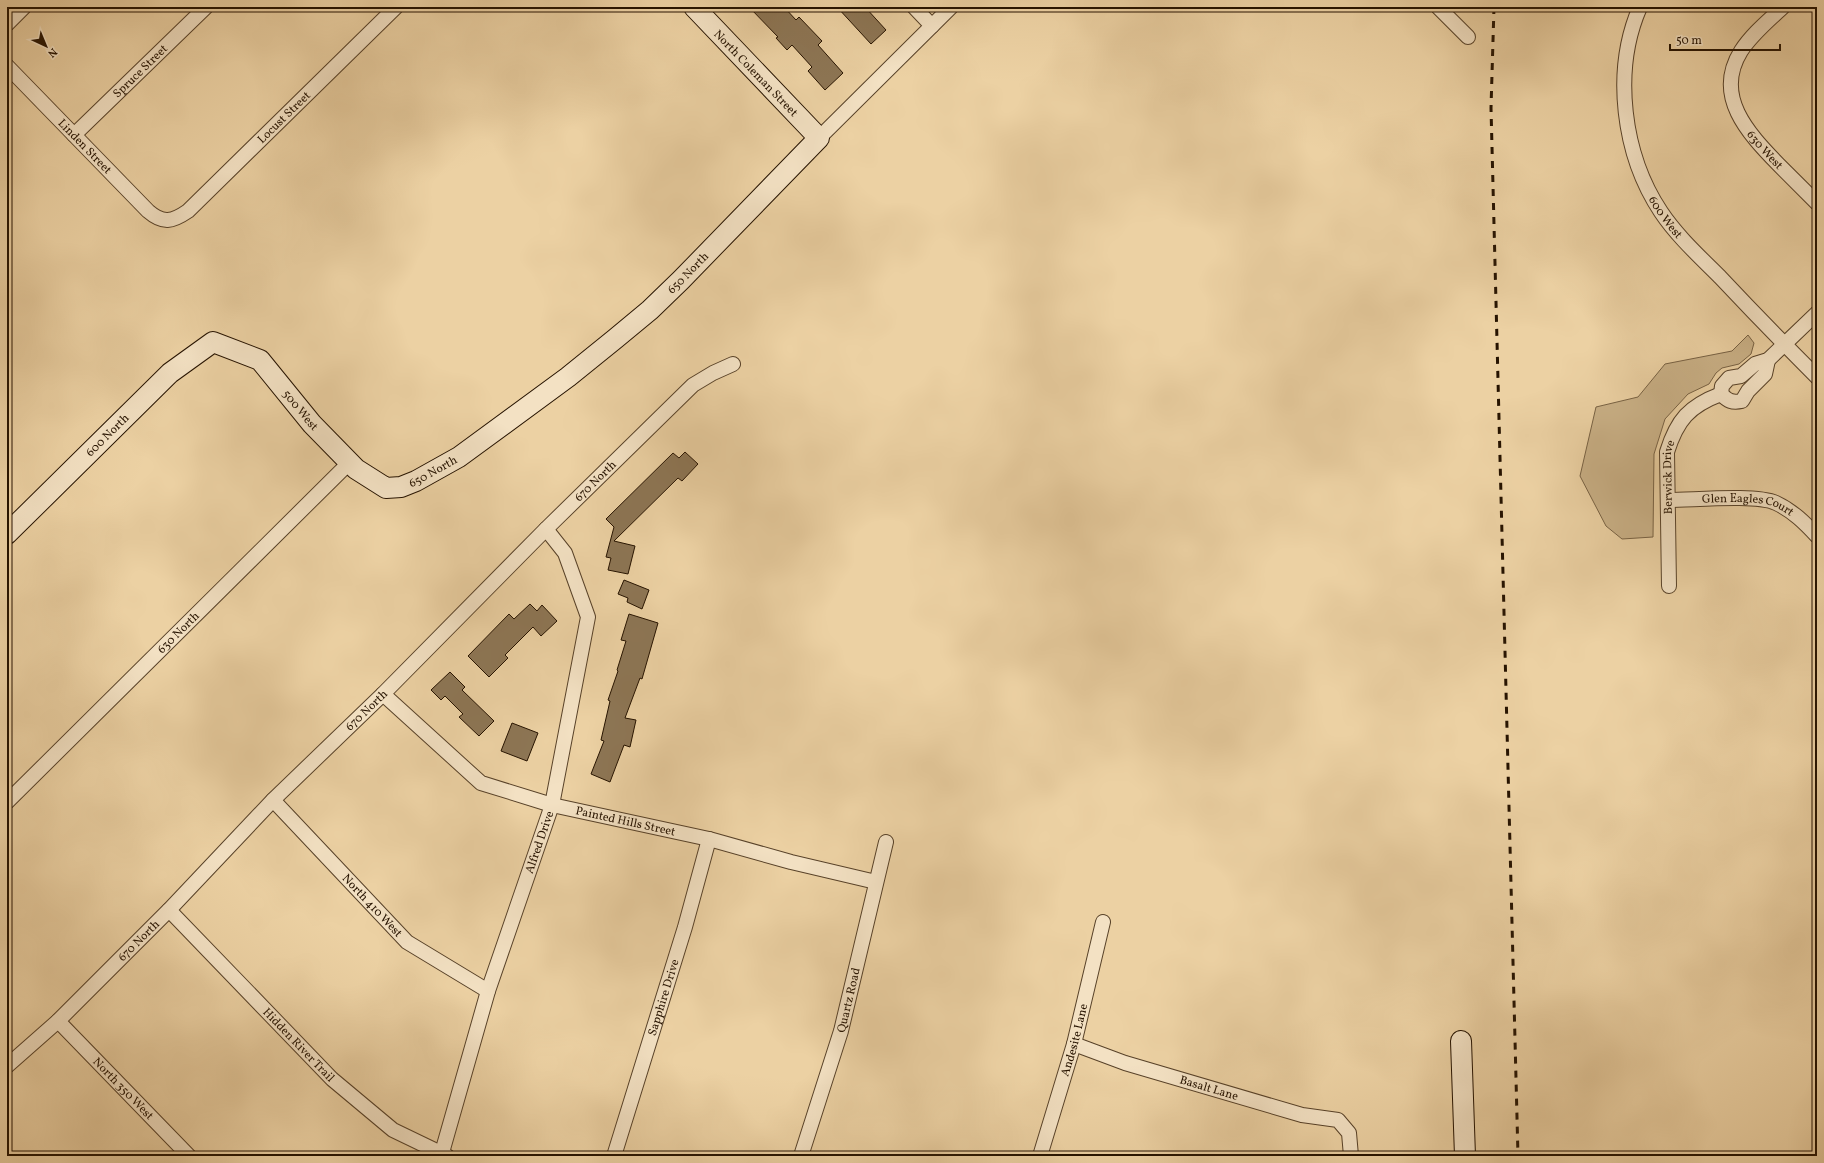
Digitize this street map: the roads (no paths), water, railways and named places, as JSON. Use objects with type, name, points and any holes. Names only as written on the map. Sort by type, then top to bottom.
[{"type":"street","points":[[7,24],[24,7]]},
{"type":"street","name":"Spruce Street","points":[[74,135],[206,7]]},
{"type":"street","name":"Locust Street","points":[[167,221],[178,218],[188,211],[396,7]]},
{"type":"street","name":"North Coleman Street","points":[[694,7],[819,138]]},
{"type":"street","points":[[914,7],[932,26]]},
{"type":"street","name":"650 North","points":[[386,488],[401,487],[416,481],[458,456],[568,378],[650,310],[819,138],[951,7]]},
{"type":"street","points":[[1438,7],[1468,37]]},
{"type":"street","name":"600 West","points":[[1640,7],[1633,22],[1624,72],[1627,118],[1636,159],[1646,184],[1662,213],[1684,240],[1817,377]]},
{"type":"street","name":"630 West","points":[[1783,7],[1754,34],[1741,52],[1733,70],[1731,86],[1734,105],[1741,121],[1753,138],[1817,203]]},
{"type":"street","name":"Linden Street","points":[[7,66],[148,211],[157,218],[167,221]]},
{"type":"street","points":[[1768,360],[1765,374],[1748,391],[1742,401],[1734,402],[1727,400],[1720,394],[1722,386],[1729,378],[1741,376],[1755,364],[1768,360],[1817,313]]},
{"type":"street","name":"500 West","points":[[212,342],[260,360],[312,424],[349,463],[356,470],[386,488]]},
{"type":"street","name":"600 North","points":[[7,534],[170,373],[212,342]]},
{"type":"street","name":"670 North","points":[[7,1066],[58,1021],[169,910],[273,800],[383,694],[693,385],[713,373],[734,364]]},
{"type":"street","name":"Berwick Drive","points":[[1669,586],[1669,500],[1667,452],[1673,432],[1686,414],[1707,400],[1720,394]]},
{"type":"street","name":"630 North","points":[[7,802],[349,463]]},
{"type":"street","name":"Glen Eagles Court","points":[[1669,500],[1751,498],[1775,503],[1797,515],[1817,536]]},
{"type":"street","name":"Alfred Drive","points":[[443,1155],[488,991],[552,805],[588,617],[565,553],[546,530]]},
{"type":"street","name":"Painted Hills Street","points":[[383,694],[481,783],[552,805],[709,839],[791,862],[876,882]]},
{"type":"street","name":"North 410 West","points":[[273,800],[406,942],[488,991]]},
{"type":"street","name":"Sapphire Drive","points":[[614,1156],[685,927],[709,839]]},
{"type":"street","name":"Quartz Road","points":[[801,1156],[841,1031],[886,842]]},
{"type":"street","name":"Hidden River Trail","points":[[169,910],[332,1079],[393,1130],[443,1155]]},
{"type":"street","name":"Andesite Lane","points":[[1040,1156],[1074,1044],[1103,922]]},
{"type":"street","name":"North 350 West","points":[[58,1021],[189,1156]]},
{"type":"street","points":[[1461,1041],[1465,1156]]},
{"type":"street","name":"Basalt Lane","points":[[1074,1044],[1125,1063],[1295,1112],[1338,1120],[1349,1133],[1351,1156]]},
{"type":"railway","points":[[1494,7],[1491,108],[1518,1156]]}]
